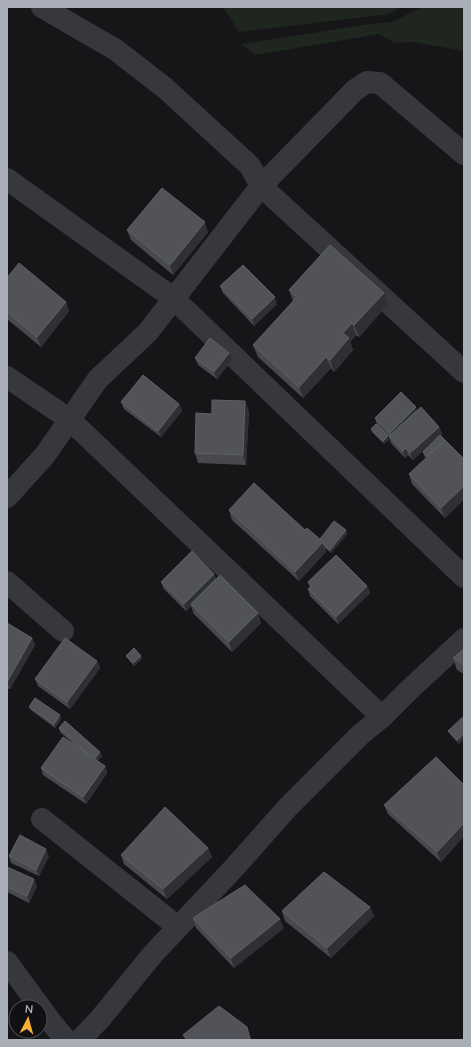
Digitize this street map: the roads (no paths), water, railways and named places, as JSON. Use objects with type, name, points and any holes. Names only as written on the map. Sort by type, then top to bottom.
[{"type":"street","points":[[42,7],[116,50],[165,88],[250,166],[261,186],[464,372]]},
{"type":"street","points":[[7,498],[45,454],[98,379],[148,332],[261,186],[356,90],[368,82],[380,83],[464,154]]},
{"type":"street","points":[[7,179],[173,298],[464,578]]},
{"type":"street","points":[[7,377],[69,419],[382,717]]},
{"type":"street","points":[[7,582],[63,631]]},
{"type":"street","points":[[80,1040],[100,1019],[153,954],[288,807],[360,736],[464,639]]},
{"type":"street","points":[[42,819],[178,927]]},
{"type":"street","points":[[7,962],[66,1040]]}]
